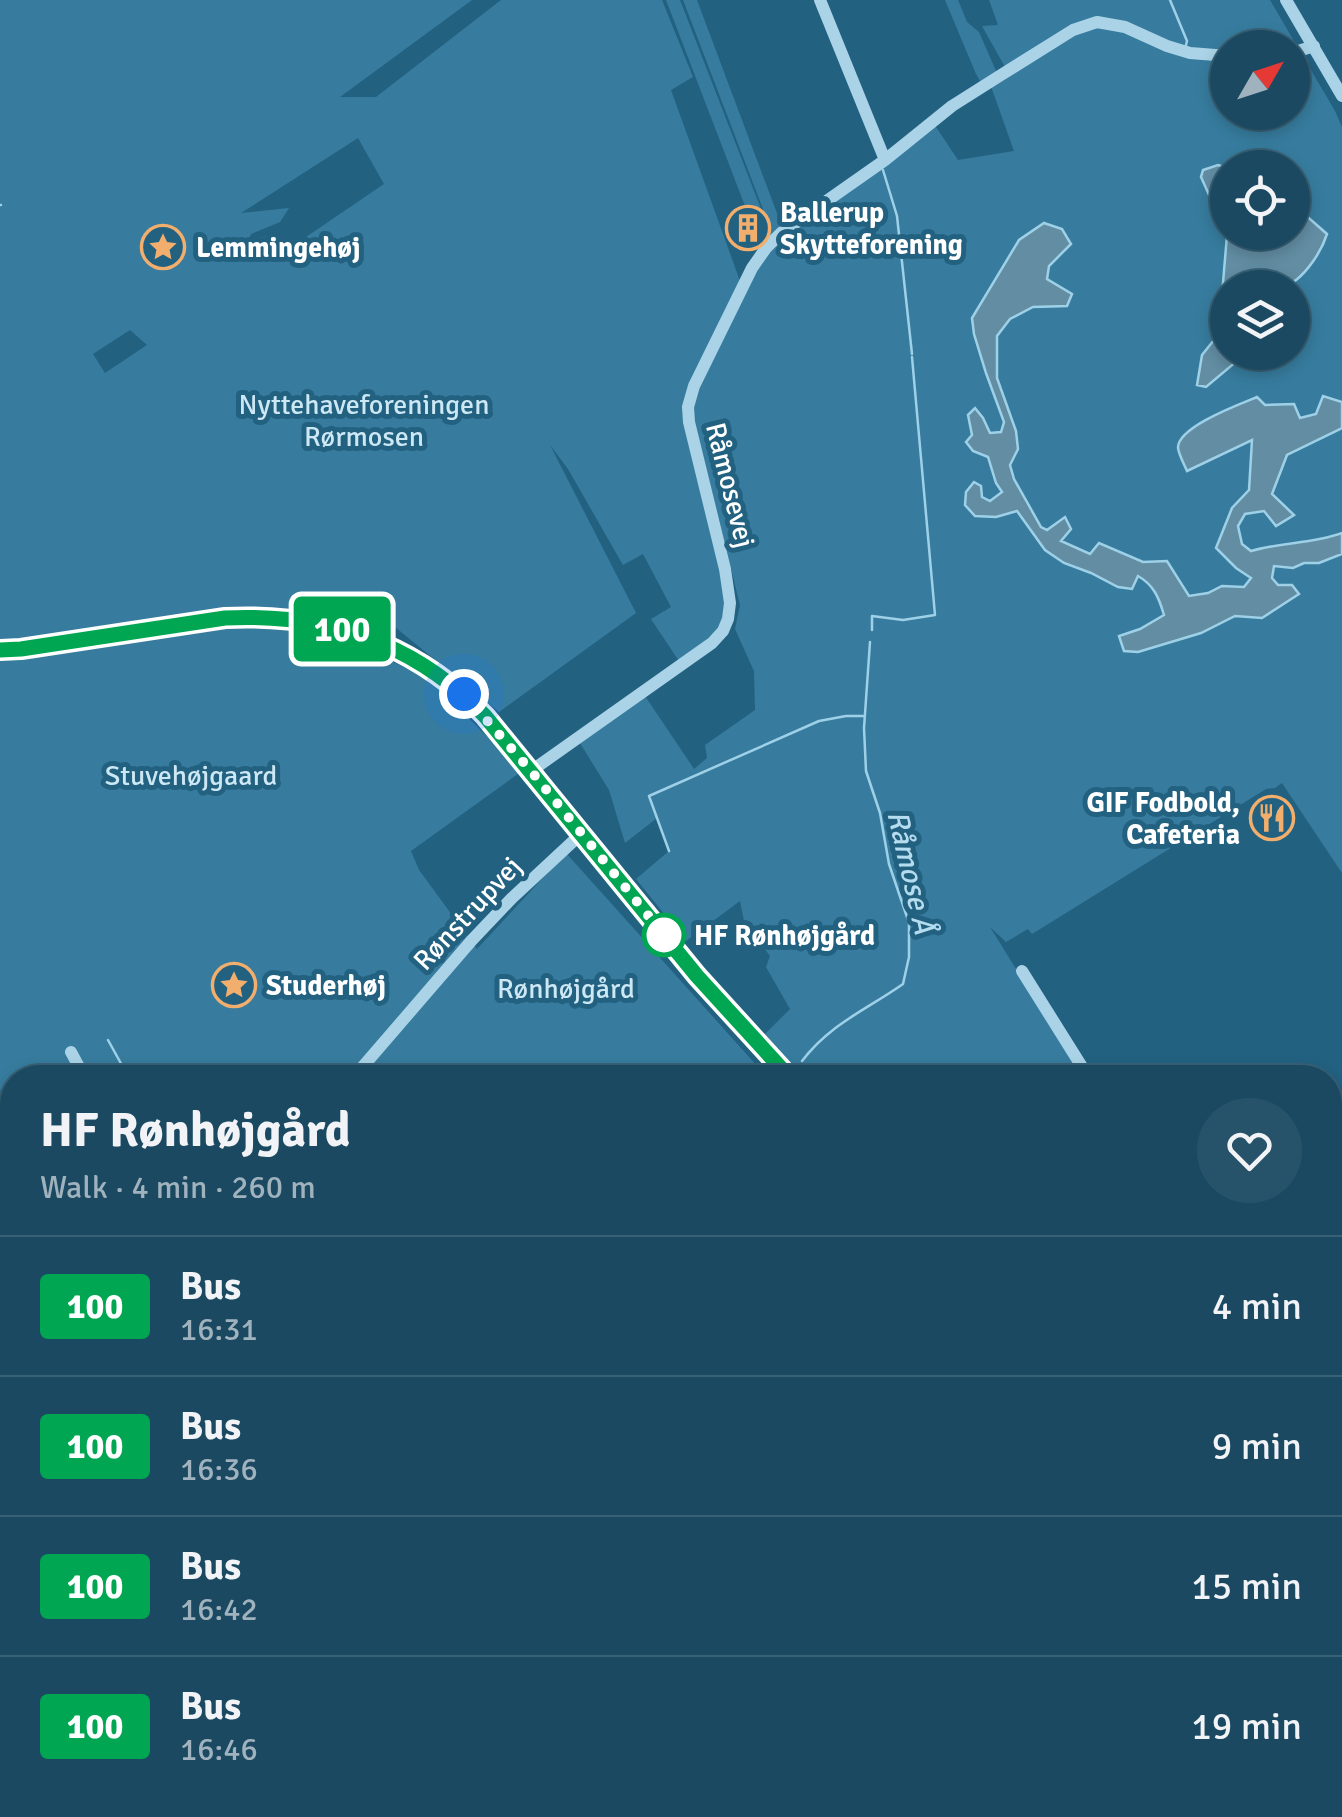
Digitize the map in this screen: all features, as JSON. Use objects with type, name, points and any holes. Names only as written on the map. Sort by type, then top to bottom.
[{"type":"street","points":[[820,0],[885,160]]},
{"type":"street","points":[[1286,0],[1342,94]]},
{"type":"street","name":"Råmosevej","points":[[531,771],[712,644],[723,631],[730,602],[725,568],[688,422],[688,407],[694,386],[752,268],[766,248],[952,106],[1073,30],[1097,22],[1125,28],[1190,53],[1210,55]]},
{"type":"street","points":[[1310,47],[1314,46]]},
{"type":"street","points":[[0,650],[225,618],[273,617],[354,632],[390,646],[464,694],[715,997],[778,1065]]},
{"type":"street","name":"Rønstrupvej","points":[[364,1065],[472,940],[582,833]]},
{"type":"street","points":[[1022,972],[1080,1065]]},
{"type":"street","points":[[71,1052],[78,1065]]},
{"type":"green space","points":[[0,0],[472,0],[340,97],[376,97],[501,0],[662,0],[693,77],[671,90],[740,281],[684,408],[727,603],[721,628],[679,661],[651,619],[671,607],[643,554],[623,565],[550,445],[636,613],[499,712],[395,627],[389,635],[347,619],[290,611],[315,628],[427,677],[522,771],[411,851],[419,870],[477,949],[566,853],[756,1065],[0,1065]],"holes":[[[358,138],[384,184],[287,250],[276,235],[249,239],[251,234],[280,222],[289,208],[241,213]],[[130,330],[147,345],[105,373],[93,354]]]},
{"type":"green space","points":[[666,0],[680,0],[763,214],[750,219]]},
{"type":"green space","points":[[683,0],[697,0],[781,224],[764,242],[759,236],[771,230]]},
{"type":"green space","points":[[945,0],[958,0],[967,22],[979,32],[996,71],[1005,67],[982,26],[998,25],[989,0],[1270,0],[1288,30],[1210,30],[1210,130],[1310,130],[1310,68],[1335,111],[1342,127],[1342,873],[1282,783],[1266,789],[1032,934],[1028,929],[1006,942],[990,927],[1076,1065],[792,1065],[765,1034],[790,1009],[766,967],[770,956],[744,921],[740,901],[686,941],[636,879],[669,851],[657,818],[625,843],[609,790],[580,743],[645,696],[694,769],[707,758],[705,745],[755,710],[754,671],[735,629],[740,605],[694,418],[700,387],[756,272],[784,236],[934,124],[958,160],[1014,151],[988,78],[981,83]]},
{"type":"shaded area","points":[[1210,168],[1210,197],[1201,177],[1203,170]]},
{"type":"shaded area","points":[[1310,219],[1327,234],[1306,270],[1224,270],[1226,250],[1310,250]]},
{"type":"shaded area","points":[[1044,223],[1062,229],[1071,244],[1049,266],[1047,279],[1072,294],[1067,306],[1033,307],[1010,319],[997,336],[997,378],[1016,431],[1018,449],[1010,465],[1014,479],[1041,527],[1047,530],[1065,517],[1071,529],[1061,541],[1090,554],[1099,543],[1143,562],[1167,561],[1189,596],[1222,586],[1244,587],[1251,578],[1216,548],[1232,508],[1249,490],[1252,440],[1187,471],[1178,448],[1180,440],[1198,424],[1257,397],[1265,405],[1294,404],[1300,418],[1316,414],[1323,396],[1342,402],[1342,428],[1287,455],[1272,494],[1294,515],[1276,526],[1264,511],[1245,514],[1238,526],[1242,544],[1251,551],[1342,533],[1342,554],[1293,568],[1274,566],[1272,578],[1278,585],[1292,585],[1299,594],[1262,618],[1235,616],[1201,633],[1138,652],[1124,651],[1119,636],[1164,615],[1148,584],[1138,576],[1132,589],[1118,587],[1064,563],[1045,550],[1017,511],[996,517],[975,516],[965,505],[966,492],[974,482],[981,486],[982,497],[990,501],[1002,492],[988,457],[973,451],[966,442],[972,435],[968,415],[975,408],[990,433],[1001,432],[1004,422],[972,318],[1019,240]]},
{"type":"shaded area","points":[[1210,345],[1210,370],[1226,370],[1206,387],[1197,385],[1202,355]]},
{"type":"waterway","points":[[1170,0],[1186,45]]},
{"type":"waterway","name":"Råmose Å","points":[[883,170],[897,216],[912,354]]},
{"type":"waterway","name":"Råmose Å","points":[[872,630],[872,616],[903,620],[935,615],[912,357]]},
{"type":"waterway","name":"Råmose Å","points":[[802,1061],[837,1027],[903,984],[909,957],[909,923],[889,864],[880,813],[866,771],[864,728],[870,642]]},
{"type":"waterway","points":[[669,851],[649,796],[819,721],[863,716]]},
{"type":"waterway","points":[[108,1040],[122,1065]]},
{"type":"bus line","name":"100","points":[[0,650],[255,616],[317,623],[390,646],[438,674],[485,716],[697,976],[778,1065]]},
{"type":"place","name":"Ballerup Skytteforening","points":[[748,228]]},
{"type":"place","name":"Lemmingehøj","points":[[163,247]]},
{"type":"place","name":"GIF Fodbold, Cafeteria","points":[[1272,818]]},
{"type":"place","name":"HF Rønhøjgård","points":[[664,935]]},
{"type":"place","name":"Studerhøj","points":[[234,985]]},
{"type":"route","points":[[464,694],[664,935]]},
{"type":"park label","name":"Nyttehaveforeningen Rørmosen","points":[[364,420]]},
{"type":"park label","name":"Stuvehøjgaard","points":[[191,775]]},
{"type":"park label","name":"Rønhøjgård","points":[[566,988]]}]
